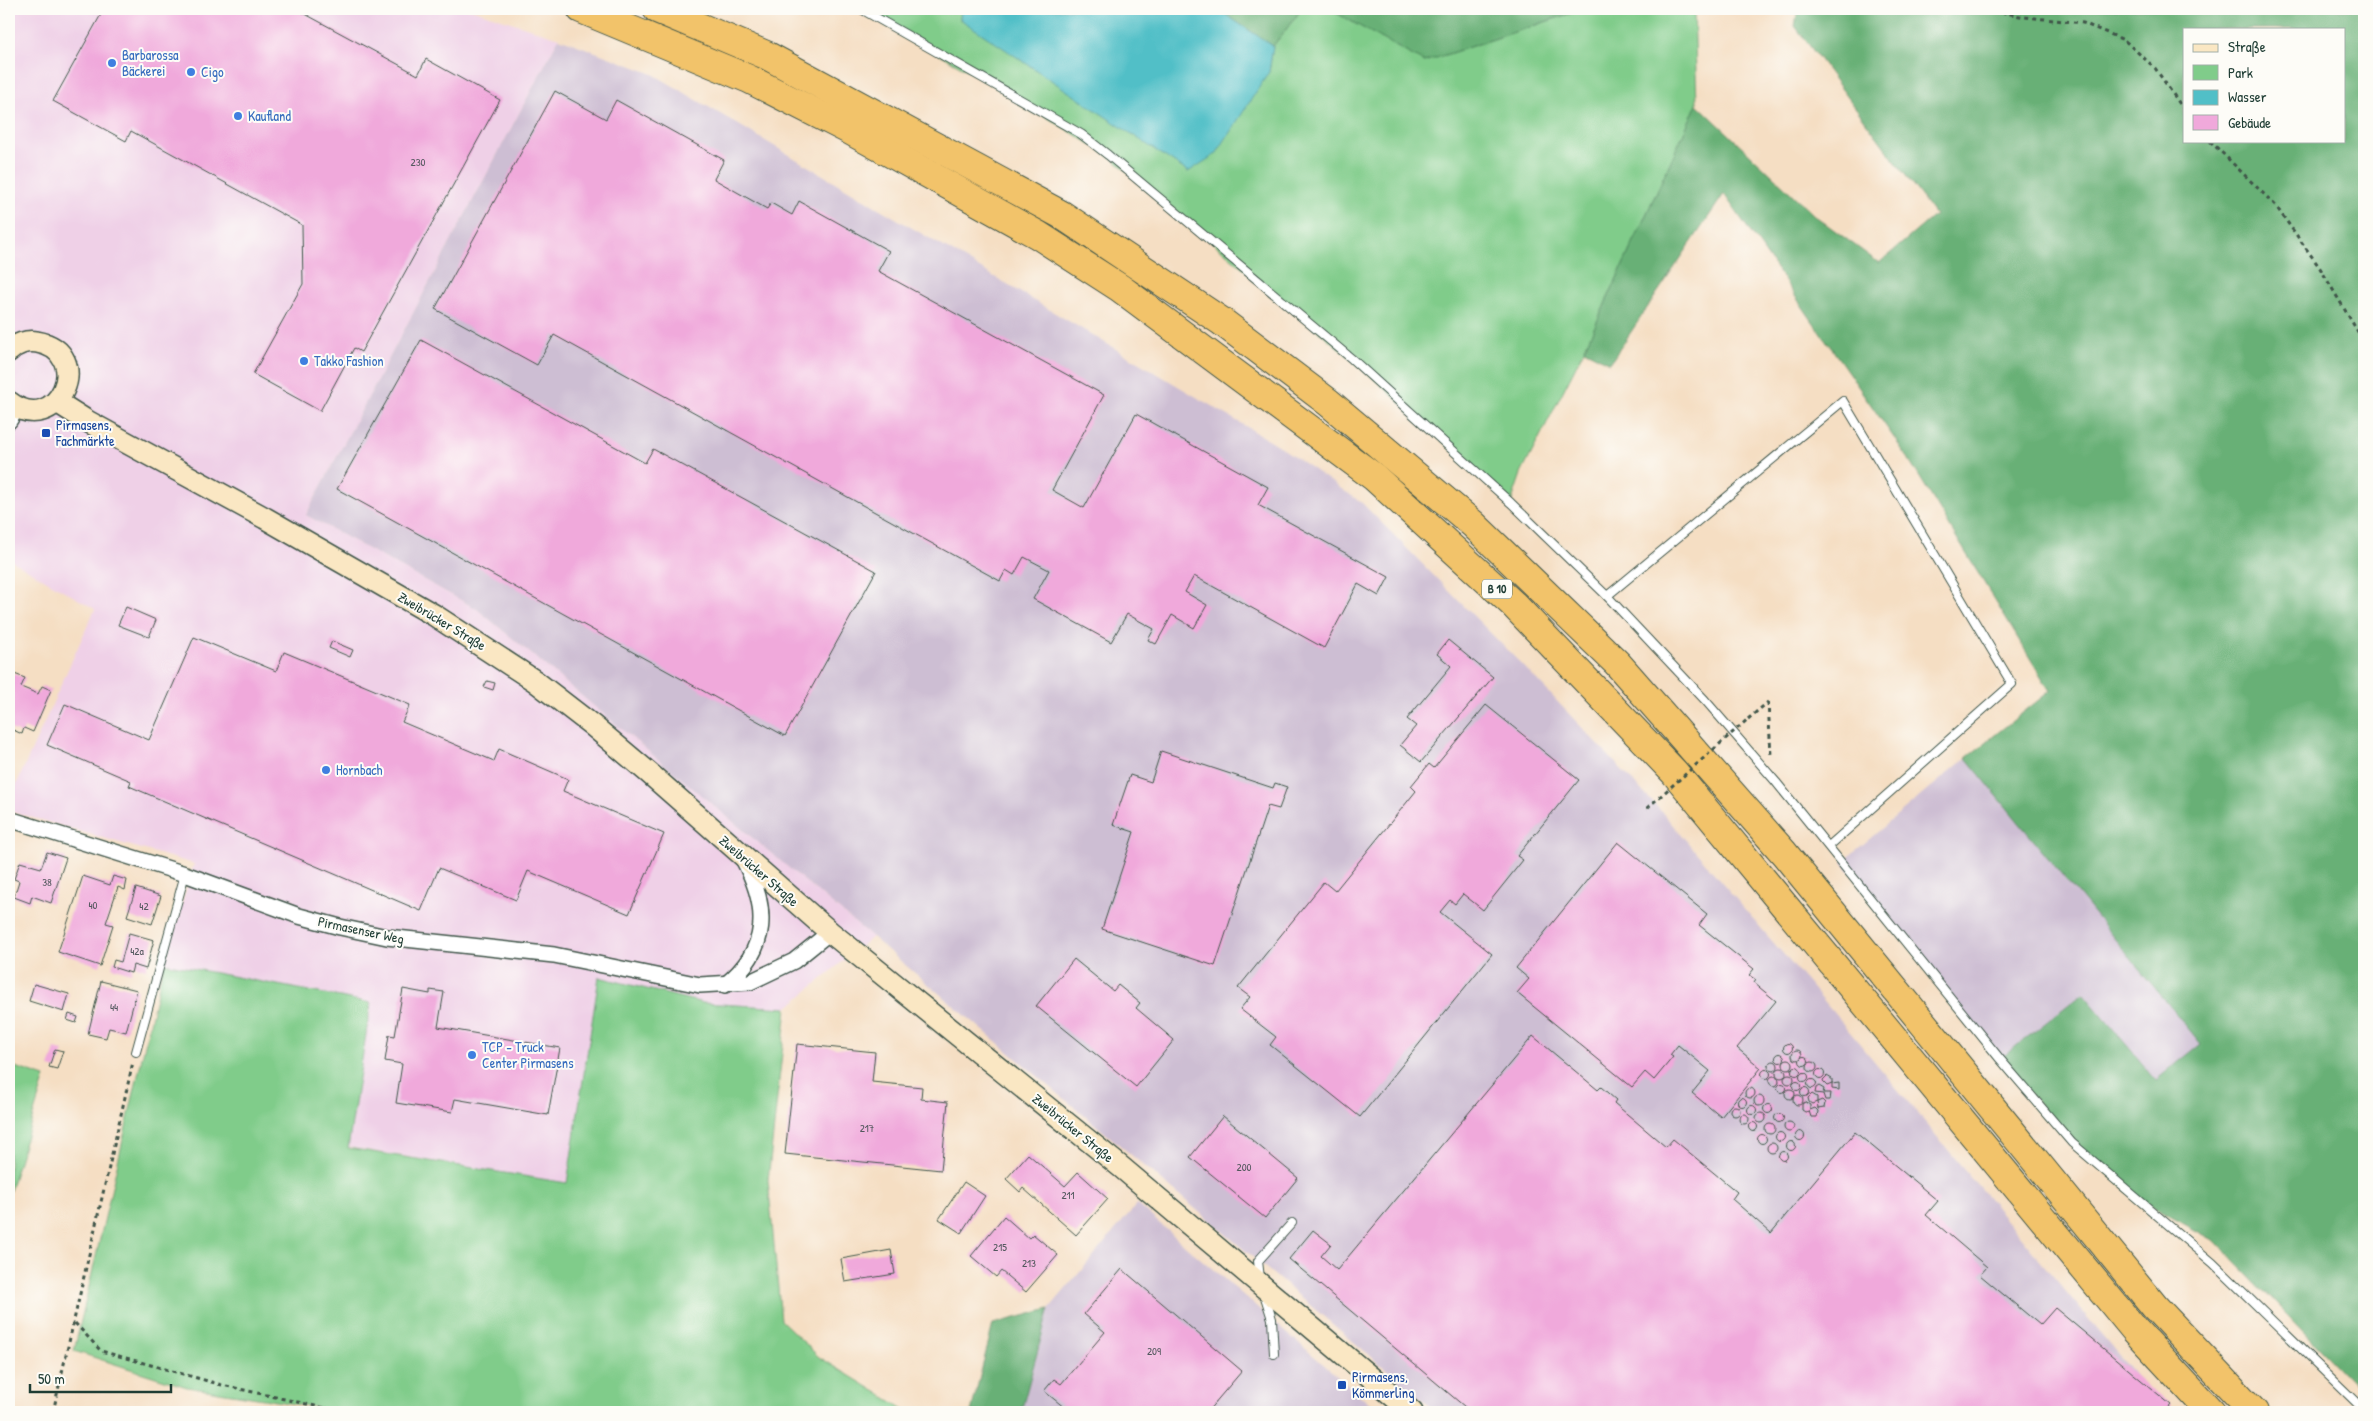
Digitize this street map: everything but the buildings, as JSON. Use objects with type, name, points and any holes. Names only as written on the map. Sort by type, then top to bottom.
[{"type":"highway","name":"B 10","points":[[581,9],[750,79],[849,130],[1038,235],[1120,288],[1374,477],[1513,604],[1674,772],[2134,1329],[2210,1412]]},
{"type":"highway","name":"B 10","points":[[657,9],[766,55],[1062,215],[1221,321],[1328,402],[1473,524],[1616,663],[1784,853],[2155,1307],[2254,1412]]},
{"type":"street","points":[[9,351],[30,340],[43,343],[60,355],[68,374],[65,389],[57,402],[38,411],[12,410]]},
{"type":"street","name":"Zweibrücker Straße","points":[[57,402],[81,418],[265,518],[465,633],[592,724],[830,932],[1121,1166],[1412,1412]]},
{"type":"street","name":"Pirmasenser Weg","points":[[9,819],[185,874],[299,916],[386,937],[554,955],[700,985],[750,982],[776,972],[794,961],[830,932]]},
{"type":"street","points":[[725,985],[743,971],[752,956],[761,920],[757,891],[741,856]]},
{"type":"lane","points":[[861,9],[1081,134],[1108,154],[1352,359],[1511,503],[1607,596],[1705,700],[1763,767],[2072,1144],[2213,1263],[2364,1410]]},
{"type":"lane","points":[[1607,596],[1842,401],[2012,684],[1828,846]]},
{"type":"lane","points":[[136,1052],[185,874]]},
{"type":"lane","points":[[1274,1354],[1272,1320],[1261,1285],[1258,1261],[1292,1223]]},
{"type":"path","points":[[1986,9],[2025,17],[2083,23],[2124,40],[2155,68],[2183,109]]},
{"type":"path","points":[[2211,142],[2275,205],[2320,268],[2364,342]]},
{"type":"path","points":[[1647,808],[1768,702],[1772,761],[1763,767]]},
{"type":"path","points":[[53,1412],[136,1052]]},
{"type":"path","points":[[74,1322],[101,1351],[222,1385],[342,1412]]},
{"type":"shaded area","points":[[9,9],[471,9],[559,38],[306,515],[477,609],[872,937],[787,1008],[703,1003],[599,977],[567,1183],[347,1147],[370,1003],[164,963],[194,864],[9,811],[9,801],[95,609],[9,559]]},
{"type":"shaded area","points":[[559,38],[653,74],[1279,446],[1362,503],[1536,679],[1660,810],[1855,1038],[2166,1412],[1437,1412],[872,937],[477,609],[306,515]]},
{"type":"shaded area","points":[[1966,758],[2201,1044],[2156,1080],[2000,1059],[1842,862]]},
{"type":"shaded area","points":[[1137,1204],[1379,1412],[1021,1412],[1049,1309]]},
{"type":"green space","points":[[861,9],[961,9],[960,20],[1269,72],[1273,46],[1302,9],[1329,9],[1424,62],[1584,9],[1694,9],[1697,104],[1584,350],[1521,474],[1511,503],[1352,359],[1108,155],[1019,100]]},
{"type":"green space","points":[[1217,9],[1302,9],[1273,46]]},
{"type":"green space","points":[[1329,9],[1584,9],[1424,62]]},
{"type":"green space","points":[[1798,9],[2364,9],[2364,1394],[2215,1241],[2135,1197],[2072,1143],[2000,1059],[2083,993],[2156,1080],[2201,1044],[1966,758],[2050,691],[1908,458],[1724,194],[1610,363],[1584,350],[1697,104],[1814,215],[1879,263],[1935,215],[1795,26]]},
{"type":"green space","points":[[164,963],[371,1003],[348,1148],[567,1183],[599,977],[703,1003],[787,1008],[768,1180],[781,1320],[819,1357],[909,1412],[346,1412],[187,1387],[74,1351]]},
{"type":"green space","points":[[9,1065],[45,1077],[9,1194]]},
{"type":"green space","points":[[1049,1309],[1021,1412],[971,1412],[993,1324]]},
{"type":"water","points":[[961,9],[1217,9],[1273,46],[1269,72],[1216,154],[1188,172],[960,19]]},
{"type":"place","name":"Barbarossa Bäckerei","points":[[112,63]]},
{"type":"place","name":"Cigo","points":[[191,72]]},
{"type":"place","name":"Kaufland","points":[[238,116]]},
{"type":"place","name":"Takko Fashion","points":[[304,361]]},
{"type":"place","name":"Pirmasens, Fachmärkte","points":[[46,433]]},
{"type":"place","name":"Hornbach","points":[[326,770]]},
{"type":"place","name":"TCP - Truck Center Pirmasens","points":[[472,1055]]},
{"type":"place","name":"Pirmasens, Kömmerling","points":[[1342,1385]]}]
